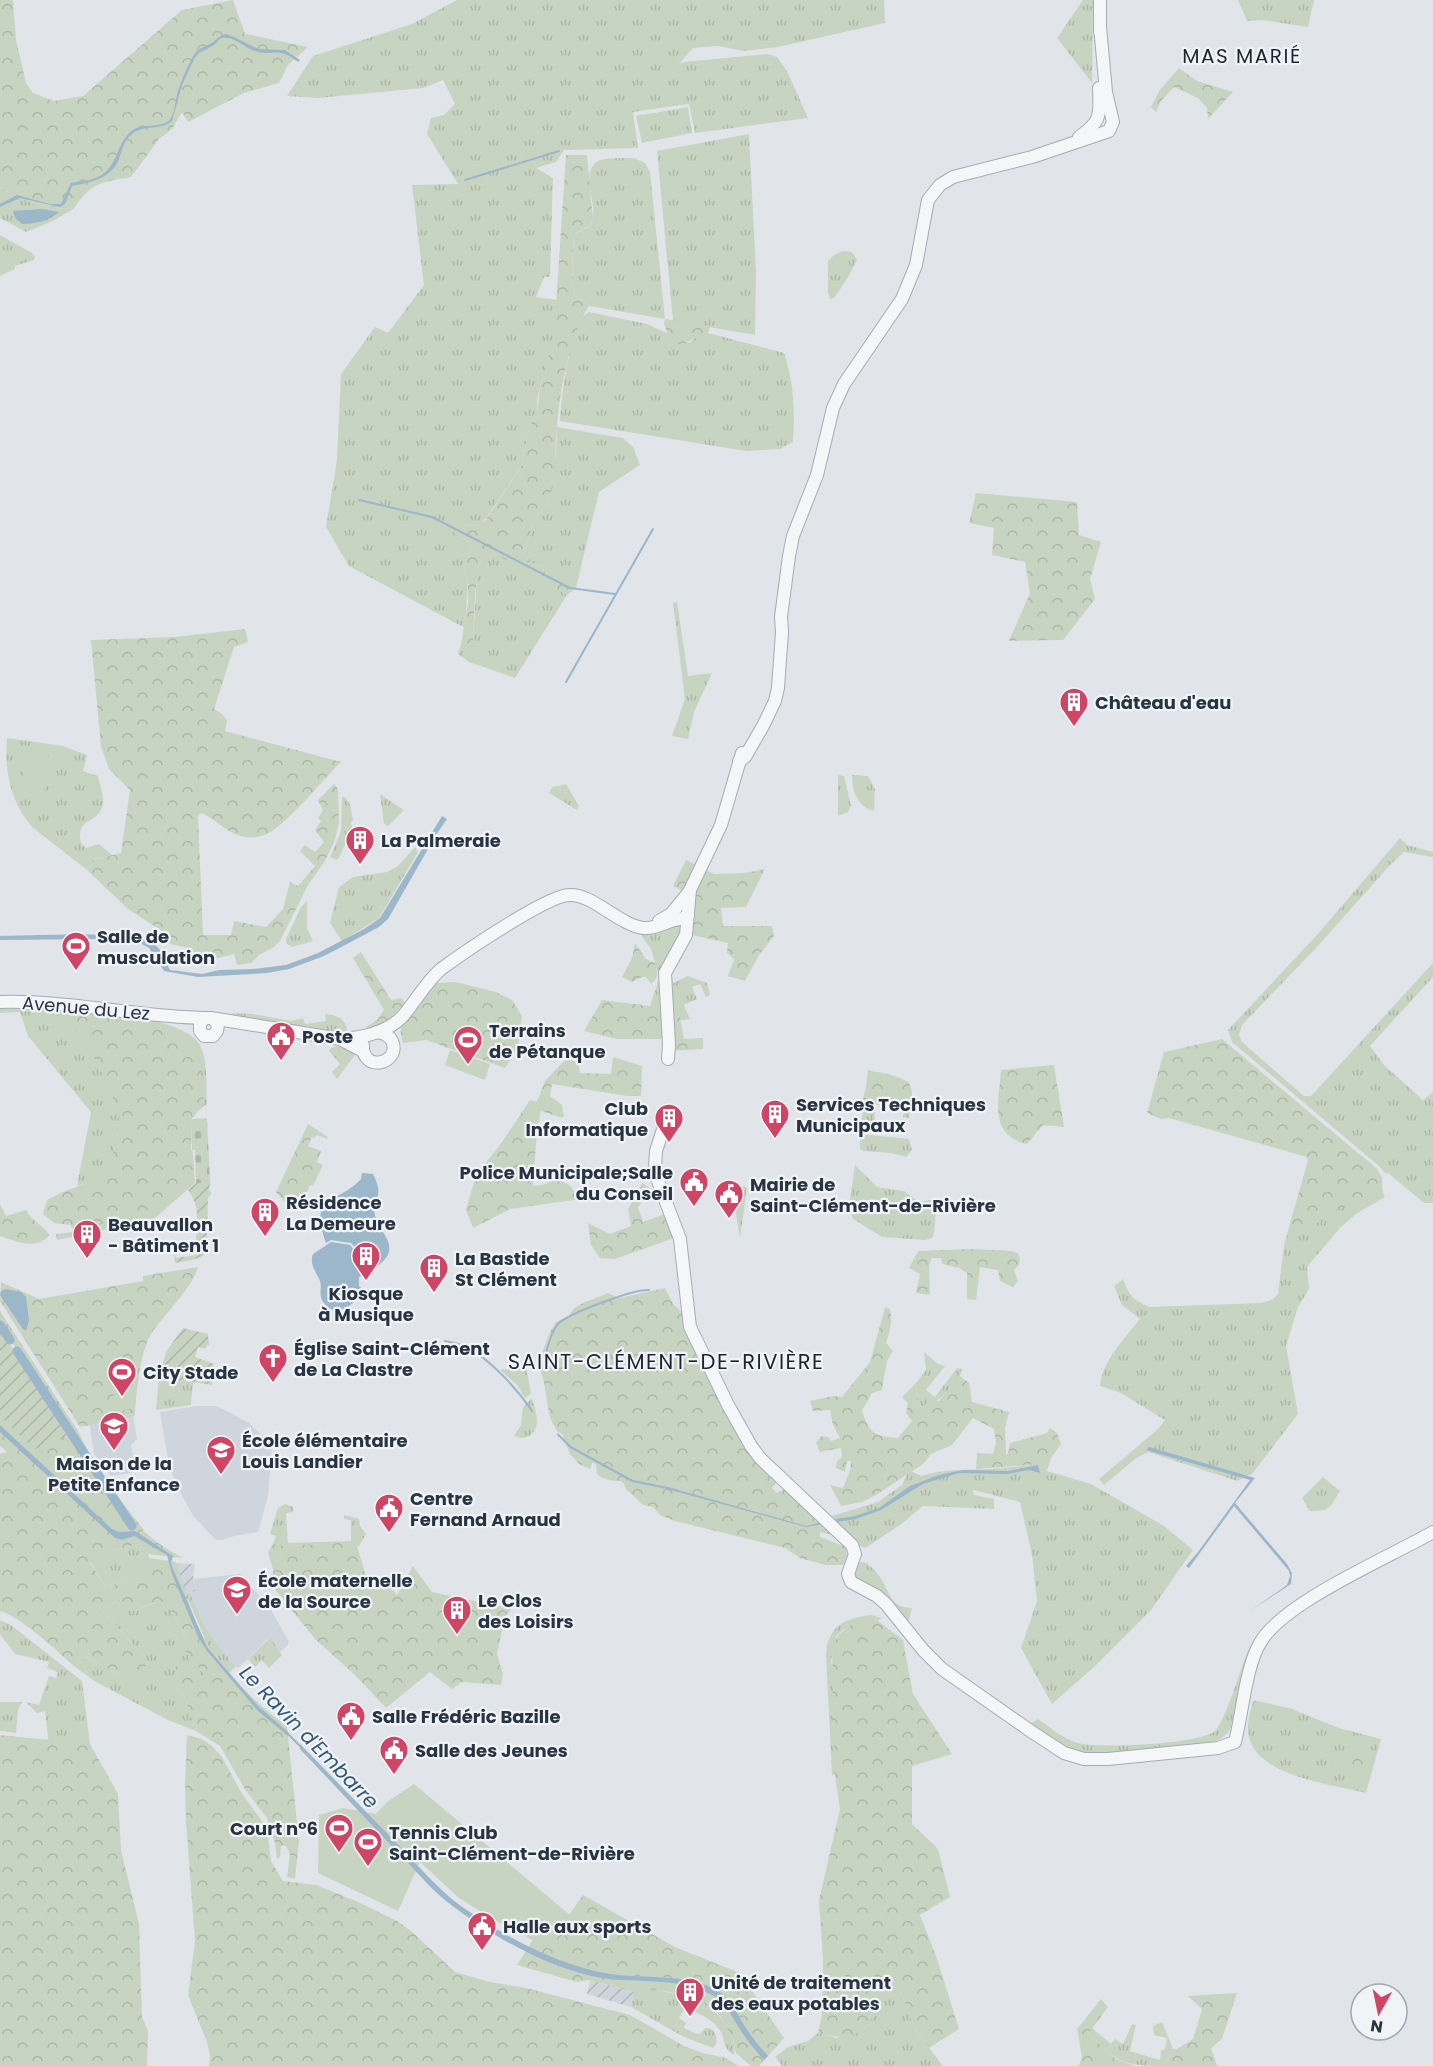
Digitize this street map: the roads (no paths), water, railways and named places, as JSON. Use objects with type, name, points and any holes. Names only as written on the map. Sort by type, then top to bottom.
[{"type":"street","points":[[668,1059],[666,969],[686,935],[682,917],[690,890],[721,825],[739,761],[747,752],[775,701],[780,670],[781,622],[791,546],[817,476],[835,403],[844,384],[902,299],[916,265],[928,200],[939,185],[953,177],[1032,158],[1066,145],[1102,123],[1106,93],[1100,0]]},
{"type":"street","points":[[340,1039],[363,1051],[371,1061],[377,1063],[385,1061],[394,1050],[392,1040],[399,1019],[441,969],[538,908],[570,895],[590,902],[636,926],[646,928],[682,917]]},
{"type":"street","name":"Avenue du Lez","points":[[0,1002],[59,1004],[172,1017],[209,1018],[340,1039]]},
{"type":"street","name":"Avenue du Lez","points":[[172,1017],[200,1032]]},
{"type":"street","points":[[218,1031],[218,1024],[209,1018],[200,1023],[200,1032],[208,1037],[233,1025],[243,1024]]},
{"type":"street","points":[[363,1051],[364,1042],[372,1034],[399,1019]]},
{"type":"street","points":[[340,1039],[384,1033],[392,1040]]},
{"type":"street","points":[[668,1114],[655,1161],[657,1181],[679,1233],[689,1323],[692,1335],[751,1446],[760,1458],[843,1536],[855,1552],[848,1571],[848,1579],[886,1604],[922,1650],[938,1666],[1058,1749],[1084,1759],[1108,1760],[1208,1749],[1236,1742],[1256,1652],[1266,1634],[1284,1617],[1316,1596],[1433,1532]]},
{"type":"water","points":[[226,34],[258,49],[285,50],[300,60],[298,62],[279,53],[259,52],[234,40],[221,38],[194,59],[182,85],[172,121],[162,126],[142,129],[132,134],[125,142],[115,166],[106,175],[72,186],[65,204],[60,207],[20,198],[0,207],[0,204],[17,195],[50,204],[61,204],[71,183],[92,179],[105,173],[114,161],[123,141],[133,130],[164,124],[171,118],[180,85],[195,53]]},
{"type":"water","points":[[42,209],[59,212],[42,221],[22,224],[15,218],[13,211]]},
{"type":"water","points":[[442,816],[447,819],[388,919],[379,927],[324,956],[289,969],[267,973],[198,977],[164,971],[149,948],[136,941],[0,940],[0,936],[125,936],[153,943],[161,952],[170,970],[202,974],[220,970],[286,965],[318,953],[380,918]]},
{"type":"water","points":[[362,1173],[373,1174],[377,1182],[375,1215],[389,1246],[389,1252],[378,1266],[364,1257],[351,1243],[331,1240],[326,1243],[322,1226],[323,1207],[327,1202],[351,1188],[361,1179]]},
{"type":"water","points":[[331,1242],[350,1245],[362,1259],[376,1268],[372,1275],[367,1273],[359,1277],[359,1286],[364,1290],[356,1301],[338,1310],[332,1310],[322,1300],[320,1281],[312,1261],[313,1254]]},
{"type":"water","points":[[6,1289],[21,1292],[26,1297],[29,1320],[26,1331],[0,1295],[1,1291]]},
{"type":"water","points":[[0,1425],[113,1530],[135,1531],[173,1556],[171,1563],[173,1569],[207,1647],[258,1706],[288,1732],[288,1736],[258,1711],[207,1651],[198,1637],[172,1574],[167,1555],[134,1536],[122,1540],[115,1538],[0,1432]]},
{"type":"water","points":[[558,1433],[571,1446],[633,1480],[668,1487],[806,1526],[822,1522],[823,1524],[806,1527],[667,1489],[632,1482],[570,1448],[557,1435]]},
{"type":"water","points":[[1149,1447],[1255,1478],[1235,1503],[1287,1564],[1292,1573],[1291,1584],[1250,1611],[1287,1585],[1290,1576],[1289,1571],[1234,1506],[1189,1568],[1186,1566],[1250,1480],[1146,1450]]},
{"type":"water","points":[[1038,1465],[1040,1473],[1029,1470],[1007,1474],[959,1473],[923,1484],[881,1510],[856,1519],[837,1522],[836,1519],[855,1516],[879,1508],[910,1486],[939,1475],[963,1470],[1008,1471]]},
{"type":"water","points":[[300,1744],[408,1855],[405,1860],[300,1749]]},
{"type":"water","points":[[411,1859],[441,1890],[461,1906],[514,1939],[551,1957],[610,1974],[694,1981],[718,1991],[731,2004],[750,2034],[768,2056],[764,2060],[746,2039],[726,2007],[714,1996],[702,1990],[674,1983],[601,1978],[582,1974],[543,1960],[505,1941],[470,1919],[430,1886],[408,1863]]},
{"type":"waterway","points":[[465,180],[559,151]]},
{"type":"waterway","points":[[359,500],[432,517],[570,588],[615,594]]},
{"type":"waterway","points":[[566,682],[653,529]]},
{"type":"waterway","points":[[541,1370],[551,1336],[563,1320],[616,1298],[649,1290]]},
{"type":"waterway","points":[[0,1325],[10,1340]]},
{"type":"waterway","points":[[445,1341],[465,1347],[486,1360],[512,1385],[532,1411]]},
{"type":"waterway","points":[[17,1351],[132,1526]]},
{"type":"waterway","name":"Le Ravin d'Embarre","points":[[287,1733],[302,1748]]},
{"type":"place","name":"Château d'eau","points":[[1074,728]]},
{"type":"place","name":"La Palmeraie","points":[[360,866]]},
{"type":"place","name":"Salle de musculation","points":[[76,972]]},
{"type":"place","name":"Poste","points":[[281,1062]]},
{"type":"place","name":"Terrains de Pétanque","points":[[468,1066]]},
{"type":"place","name":"Services Techniques Municipaux","points":[[775,1140]]},
{"type":"place","name":"Club Informatique","points":[[669,1144]]},
{"type":"place","name":"Police Municipale;Salle du Conseil","points":[[694,1208]]},
{"type":"place","name":"Mairie de Saint-Clément-de-Rivière","points":[[729,1220]]},
{"type":"place","name":"Résidence La Demeure","points":[[265,1238]]},
{"type":"place","name":"Beauvallon - Bâtiment 1","points":[[87,1260]]},
{"type":"place","name":"Kiosque à Musique","points":[[366,1282]]},
{"type":"place","name":"La Bastide St Clément","points":[[434,1294]]},
{"type":"place","name":"Église Saint-Clément de La Clastre","points":[[273,1384]]},
{"type":"place","name":"City Stade","points":[[122,1398]]},
{"type":"place","name":"Maison de la Petite Enfance","points":[[114,1452]]},
{"type":"place","name":"École élémentaire Louis Landier","points":[[221,1476]]},
{"type":"place","name":"Centre Fernand Arnaud","points":[[389,1534]]},
{"type":"place","name":"École maternelle de la Source","points":[[237,1616]]},
{"type":"place","name":"Le Clos des Loisirs","points":[[457,1636]]},
{"type":"place","name":"Salle Frédéric Bazille","points":[[351,1742]]},
{"type":"place","name":"Salle des Jeunes","points":[[394,1776]]},
{"type":"place","name":"Court n°6","points":[[339,1854]]},
{"type":"place","name":"Tennis Club Saint-Clément-de-Rivière","points":[[368,1868]]},
{"type":"place","name":"Halle aux sports","points":[[482,1952]]},
{"type":"place","name":"Unité de traitement des eaux potables","points":[[690,2018]]},
{"type":"district","name":"MAS MARIÉ","points":[[1242,56]]},
{"type":"district","name":"SAINT-CLÉMENT-DE-RIVIÈRE","points":[[666,1361]]}]
